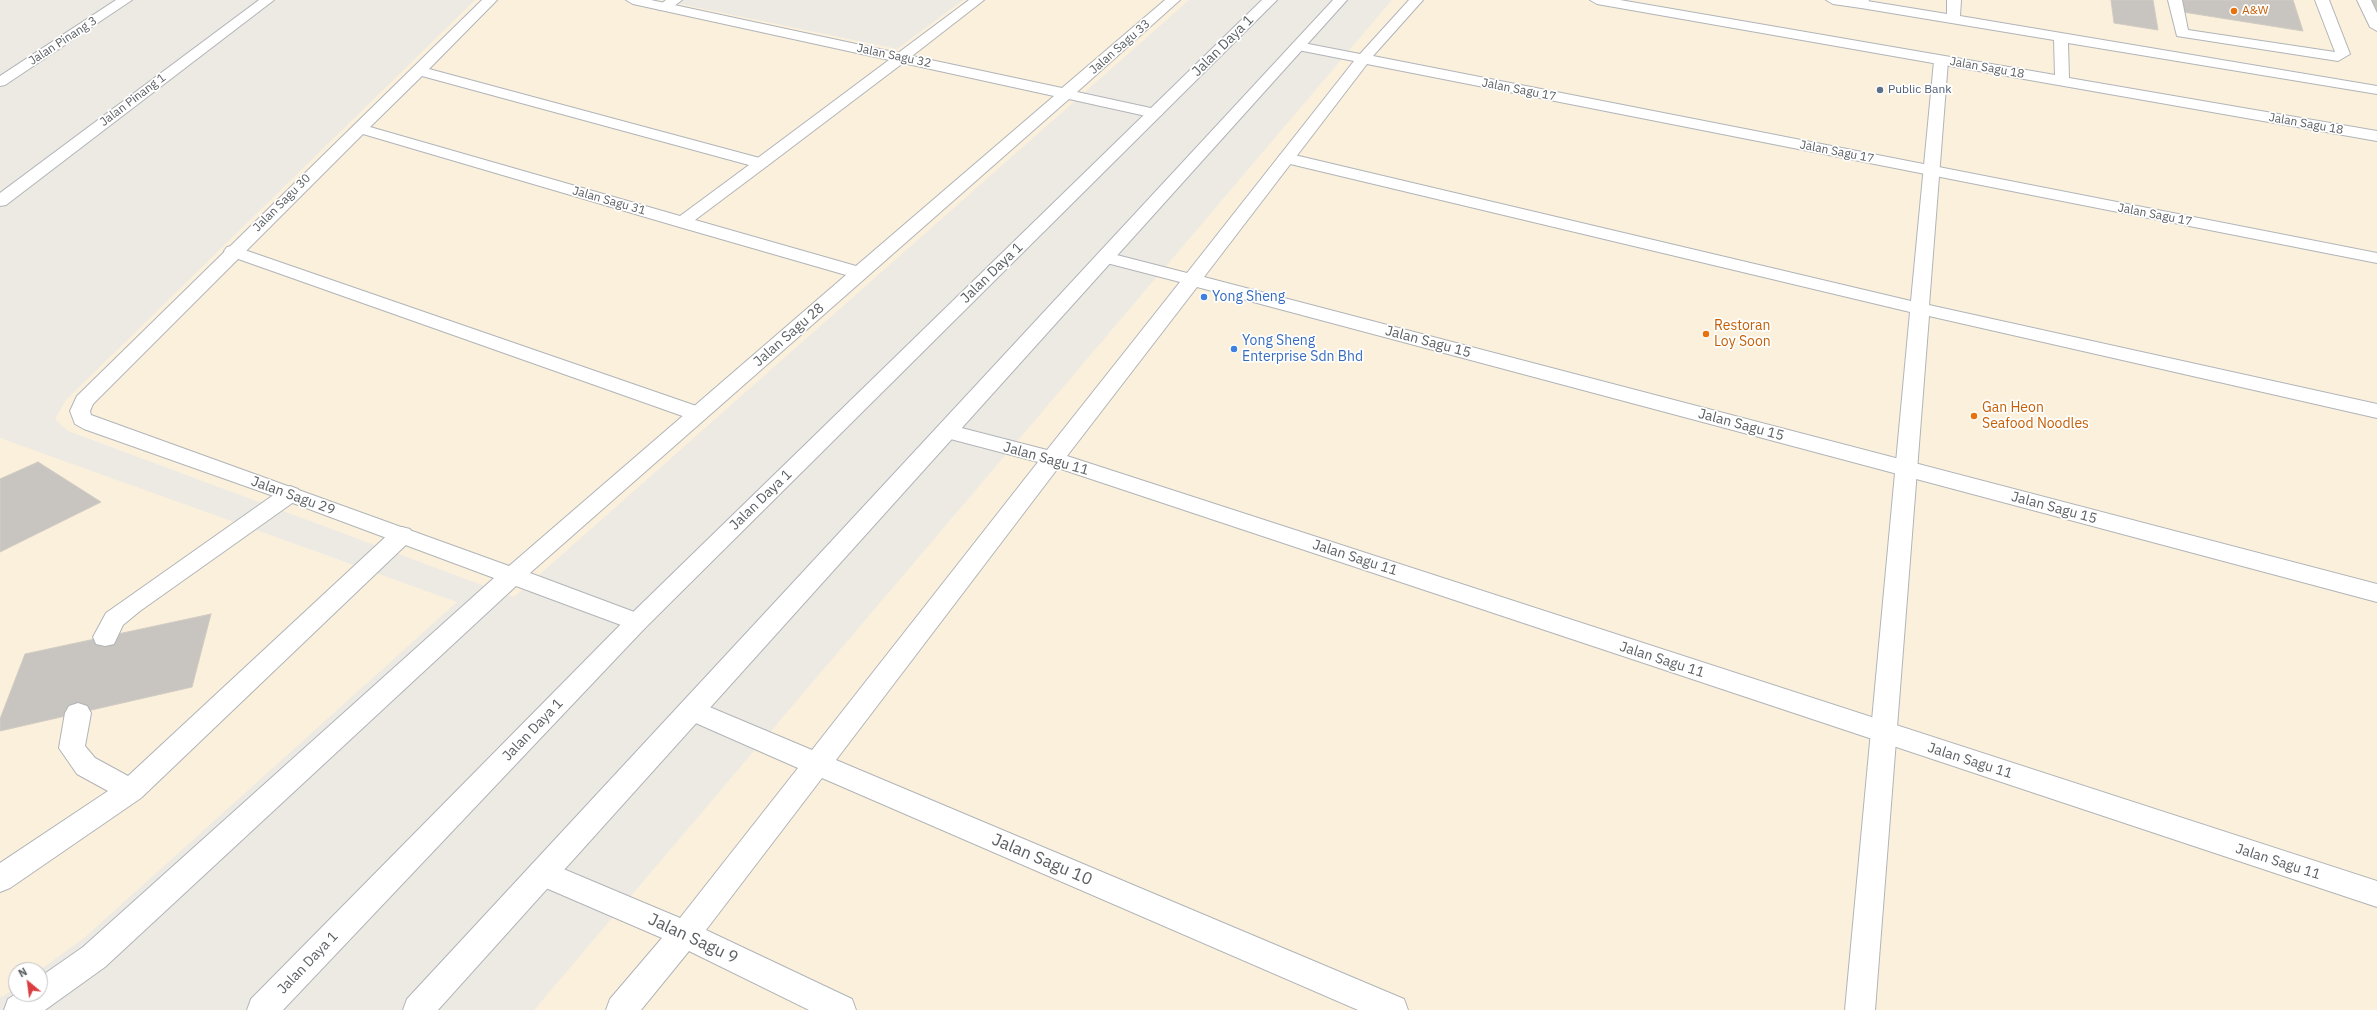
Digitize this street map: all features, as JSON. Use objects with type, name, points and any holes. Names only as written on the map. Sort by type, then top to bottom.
[{"type":"street","name":"Jalan Pinang 3","points":[[0,82],[125,0]]},
{"type":"street","name":"Jalan Pinang 1","points":[[0,201],[267,0]]},
{"type":"street","name":"Jalan Sagu 30","points":[[80,411],[84,401],[233,251],[490,0]]},
{"type":"street","name":"Jalan Sagu 32","points":[[633,0],[669,3],[902,57],[1155,113]]},
{"type":"street","points":[[682,222],[977,0]]},
{"type":"street","name":"Jalan Sagu 33","points":[[1066,94],[1173,0]]},
{"type":"street","name":"Jalan Daya 1","points":[[262,1010],[637,622],[1270,0]]},
{"type":"street","points":[[418,1010],[1340,0]]},
{"type":"street","points":[[621,1010],[685,934],[1363,59],[1416,0]]},
{"type":"street","name":"Jalan Sagu 18","points":[[1597,0],[2377,136]]},
{"type":"street","points":[[1833,0],[1862,2],[1953,20],[2377,90]]},
{"type":"street","points":[[1953,20],[1954,0]]},
{"type":"street","points":[[2175,0],[2188,58]]},
{"type":"street","points":[[2182,33],[2338,57],[2343,54],[2322,0]]},
{"type":"street","points":[[2364,0],[2377,27]]},
{"type":"street","points":[[2060,37],[2062,81]]},
{"type":"street","name":"Jalan Sagu 17","points":[[1298,46],[2377,258]]},
{"type":"street","points":[[1860,1010],[1941,60]]},
{"type":"street","points":[[417,70],[761,163]]},
{"type":"street","name":"Jalan Sagu 28","points":[[19,1010],[94,957],[513,575],[1066,94]]},
{"type":"street","name":"Jalan Sagu 31","points":[[358,128],[860,273]]},
{"type":"street","points":[[1286,158],[1920,308],[2377,411]]},
{"type":"street","points":[[233,251],[698,414]]},
{"type":"street","name":"Jalan Sagu 15","points":[[1105,257],[2377,593]]},
{"type":"street","name":"Jalan Sagu 29","points":[[80,411],[82,419],[91,424],[290,494],[637,622]]},
{"type":"street","name":"Jalan Sagu 11","points":[[946,431],[1053,459],[2377,894]]},
{"type":"street","points":[[105,637],[114,619],[132,605],[290,494]]},
{"type":"street","points":[[0,879],[131,790],[402,535]]},
{"type":"street","name":"Jalan Sagu 10","points":[[691,710],[1393,1010]]},
{"type":"street","points":[[78,713],[72,748],[86,766],[131,790]]},
{"type":"street","name":"Jalan Sagu 9","points":[[542,873],[685,934],[841,1010]]},
{"type":"shaded area","points":[[475,0],[661,0],[897,49],[963,0],[1189,0],[514,597],[68,431],[55,419],[66,400]]},
{"type":"shaded area","points":[[1392,0],[2377,0],[2377,1010],[534,1010]]},
{"type":"shaded area","points":[[0,438],[457,602],[84,938],[48,964],[48,962],[8,962],[8,993],[0,998]]},
{"type":"building","points":[[2111,0],[2153,0],[2158,30],[2114,23]]},
{"type":"building","points":[[2180,0],[2293,0],[2303,31],[2183,12]]},
{"type":"building","points":[[2370,0],[2377,0],[2377,17]]},
{"type":"building","points":[[38,462],[101,502],[0,552],[0,479]]},
{"type":"building","points":[[211,614],[192,687],[0,731],[0,719],[25,654]]},
{"type":"place","name":"A&W","points":[[2234,11]]},
{"type":"place","name":"Public Bank","points":[[1880,90]]},
{"type":"place","name":"Yong Sheng","points":[[1204,297]]},
{"type":"place","name":"Restoran Loy Soon","points":[[1706,334]]},
{"type":"place","name":"Yong Sheng Enterprise Sdn Bhd","points":[[1234,349]]},
{"type":"place","name":"Gan Heon Seafood Noodles","points":[[1974,416]]}]
